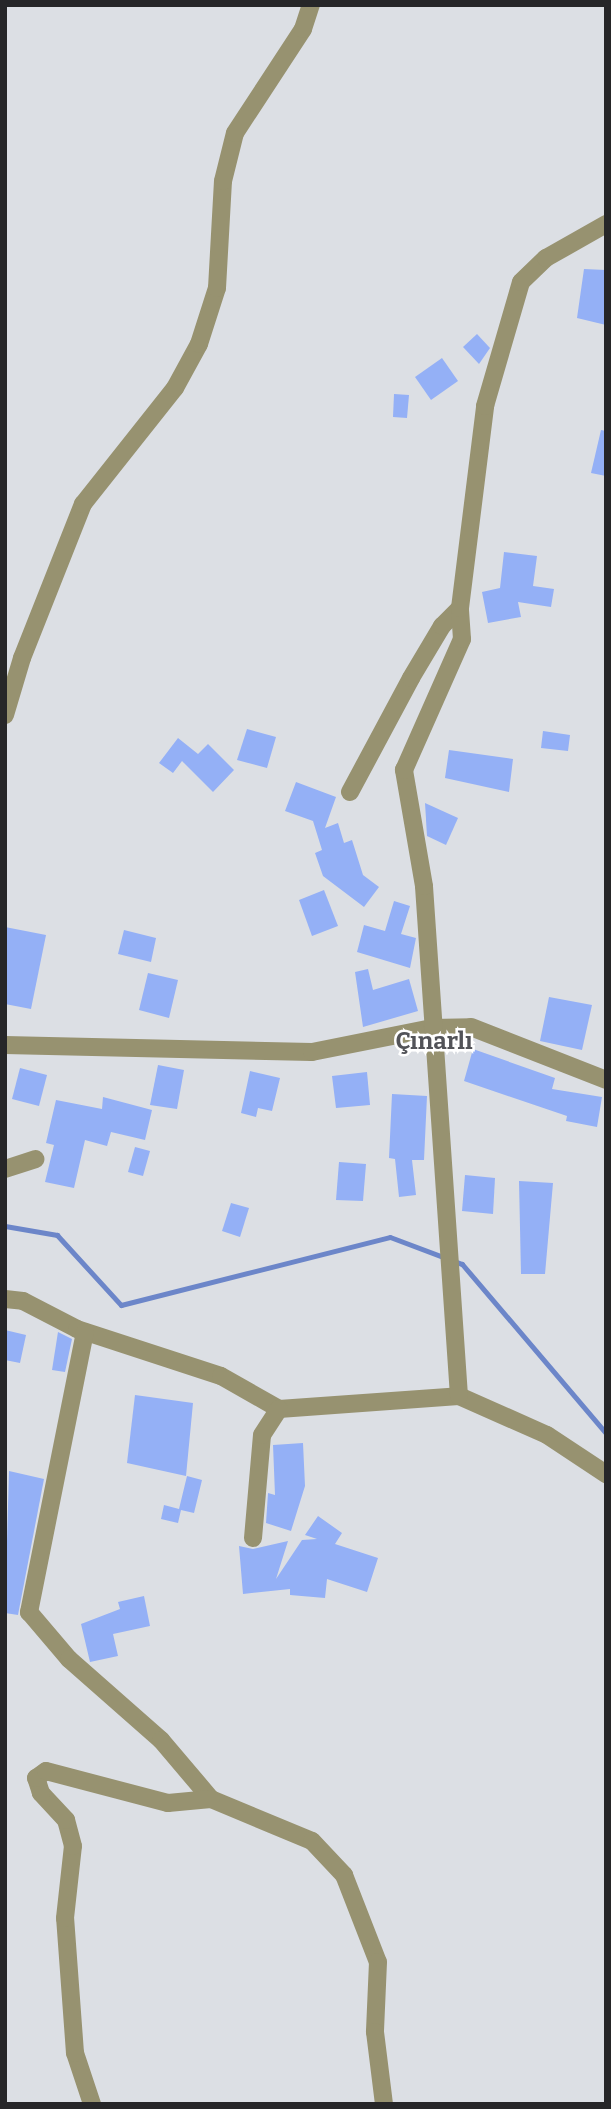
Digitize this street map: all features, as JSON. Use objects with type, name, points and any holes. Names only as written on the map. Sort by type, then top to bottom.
[{"type":"street","points":[[5,715],[22,658],[83,504],[175,388],[199,344],[217,288],[223,180],[235,132],[303,29],[311,5]]},
{"type":"street","points":[[459,1396],[444,1219],[424,886],[404,770],[462,639],[460,608],[485,406],[521,282],[546,258],[606,224]]},
{"type":"street","points":[[350,792],[417,667],[460,608]]},
{"type":"street","points":[[5,1045],[312,1052],[432,1028],[471,1027],[606,1080]]},
{"type":"street","points":[[5,1169],[35,1159]]},
{"type":"street","points":[[5,1299],[23,1301],[85,1332],[221,1376],[279,1409],[459,1396],[547,1435],[606,1474]]},
{"type":"street","points":[[85,1332],[29,1612],[69,1659],[161,1740],[211,1799],[312,1841],[344,1875],[378,1962],[375,2032],[384,2104]]},
{"type":"street","points":[[253,1538],[262,1435],[279,1409]]},
{"type":"street","points":[[92,2104],[75,2053],[65,1918],[73,1846],[66,1820],[41,1793],[36,1778],[46,1771],[168,1803],[211,1799]]},
{"type":"path","points":[[490,2104],[558,2104]]},
{"type":"building","points":[[584,269],[606,270],[606,325],[577,318]]},
{"type":"building","points":[[477,334],[490,348],[479,364],[463,347]]},
{"type":"building","points":[[442,358],[458,381],[431,400],[415,377]]},
{"type":"building","points":[[394,394],[409,395],[407,418],[393,417]]},
{"type":"building","points":[[601,430],[606,431],[606,476],[591,473]]},
{"type":"building","points":[[504,552],[537,556],[533,586],[554,589],[551,607],[518,602],[521,617],[488,623],[482,592],[500,588]]},
{"type":"building","points":[[247,729],[276,737],[267,768],[237,760]]},
{"type":"building","points":[[543,731],[570,735],[568,751],[541,748]]},
{"type":"building","points":[[178,738],[198,754],[208,744],[234,770],[213,792],[182,761],[173,773],[159,763]]},
{"type":"building","points":[[449,750],[513,759],[509,792],[445,778]]},
{"type":"building","points":[[296,782],[336,797],[325,828],[338,823],[344,843],[352,840],[363,875],[379,887],[364,907],[323,876],[315,853],[322,850],[313,821],[285,811]]},
{"type":"building","points":[[425,803],[458,818],[446,845],[427,836]]},
{"type":"building","points":[[324,890],[338,926],[312,936],[299,900]]},
{"type":"building","points":[[394,901],[410,906],[401,934],[416,938],[410,968],[357,952],[364,925],[385,931]]},
{"type":"building","points":[[5,927],[46,935],[31,1009],[5,1004]]},
{"type":"building","points":[[124,930],[156,938],[151,962],[118,954]]},
{"type":"building","points":[[368,969],[373,990],[409,979],[418,1011],[363,1027],[355,972]]},
{"type":"building","points":[[148,973],[178,980],[169,1018],[139,1010]]},
{"type":"building","points":[[549,997],[592,1005],[582,1050],[540,1041]]},
{"type":"building","points":[[473,1049],[555,1078],[552,1089],[602,1097],[597,1127],[566,1121],[567,1116],[464,1081]]},
{"type":"building","points":[[158,1065],[184,1070],[177,1109],[150,1105]]},
{"type":"building","points":[[20,1068],[47,1075],[39,1106],[12,1099]]},
{"type":"building","points":[[250,1071],[280,1078],[272,1111],[258,1108],[256,1117],[241,1113]]},
{"type":"building","points":[[367,1072],[370,1105],[336,1108],[332,1076]]},
{"type":"building","points":[[392,1094],[427,1096],[424,1160],[412,1160],[416,1195],[399,1197],[395,1159],[389,1158]]},
{"type":"building","points":[[103,1097],[152,1110],[145,1140],[111,1132],[107,1146],[85,1140],[74,1188],[45,1182],[54,1145],[46,1143],[56,1100],[102,1109]]},
{"type":"building","points":[[135,1147],[150,1151],[143,1176],[128,1172]]},
{"type":"building","points":[[339,1162],[366,1164],[363,1201],[336,1200]]},
{"type":"building","points":[[465,1175],[495,1178],[493,1214],[462,1211]]},
{"type":"building","points":[[519,1181],[553,1183],[545,1274],[521,1274]]},
{"type":"building","points":[[231,1203],[249,1208],[240,1237],[222,1231]]},
{"type":"building","points":[[5,1330],[26,1335],[20,1363],[5,1360]]},
{"type":"building","points":[[58,1332],[72,1339],[65,1372],[52,1370]]},
{"type":"building","points":[[135,1395],[193,1403],[186,1476],[127,1463]]},
{"type":"building","points":[[303,1443],[305,1486],[291,1531],[266,1523],[268,1493],[275,1495],[273,1445]]},
{"type":"building","points":[[9,1471],[44,1479],[18,1615],[5,1613]]},
{"type":"building","points":[[187,1476],[202,1480],[194,1513],[181,1510],[178,1523],[161,1519],[164,1505],[179,1509]]},
{"type":"building","points":[[318,1516],[342,1533],[335,1544],[378,1558],[367,1592],[327,1579],[325,1598],[290,1595],[290,1589],[243,1594],[239,1546],[253,1549],[288,1541],[276,1579],[302,1540],[317,1539],[305,1535]]},
{"type":"building","points":[[144,1596],[150,1626],[113,1634],[118,1656],[90,1662],[81,1624],[120,1609],[118,1602]]},
{"type":"waterway","points":[[5,1226],[57,1235],[121,1305],[390,1237],[462,1264],[606,1433]]},
{"type":"district","name":"Çınarlı","points":[[434,1042]]}]
